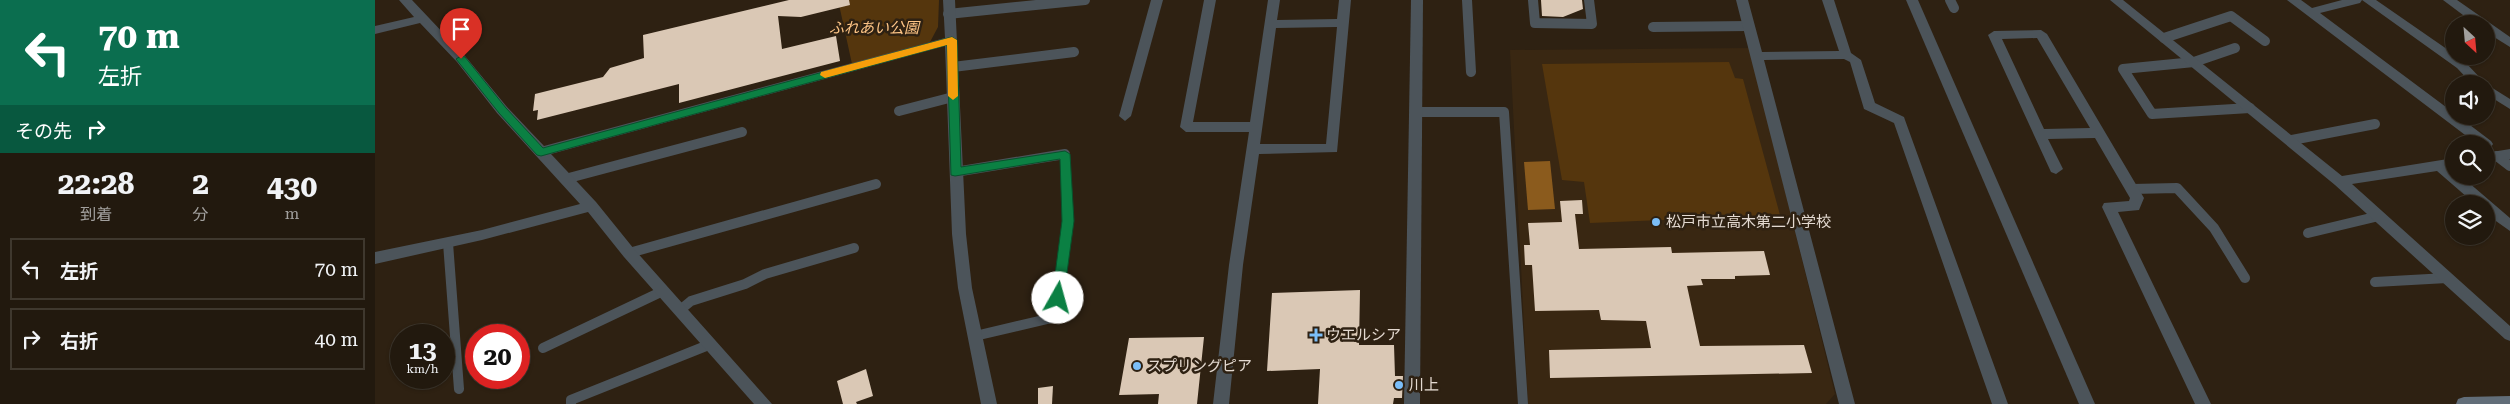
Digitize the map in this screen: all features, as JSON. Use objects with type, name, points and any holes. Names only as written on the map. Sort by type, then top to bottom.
[{"type":"main road","points":[[2464,404],[2510,403]]},
{"type":"street","points":[[405,0],[461,59],[502,110],[591,206],[629,253],[764,404]]},
{"type":"street","points":[[1125,116],[1157,0]]},
{"type":"street","points":[[1210,0],[1186,127],[1255,127]]},
{"type":"street","points":[[1221,404],[1252,149],[1272,24],[1274,0]]},
{"type":"street","points":[[1252,149],[1332,149],[1345,0]]},
{"type":"street","points":[[1412,404],[1417,0]]},
{"type":"street","points":[[1742,0],[1847,404]]},
{"type":"street","points":[[1828,0],[1846,55]]},
{"type":"street","points":[[1912,0],[2087,404]]},
{"type":"street","points":[[2116,0],[2341,181],[2510,335]]},
{"type":"street","points":[[2293,0],[2474,135]]},
{"type":"street","points":[[2310,12],[2356,0]]},
{"type":"street","points":[[2368,0],[2461,65],[2472,75]]},
{"type":"street","points":[[2449,0],[2470,15]]},
{"type":"street","points":[[949,7],[952,40],[955,172],[963,270],[989,404]]},
{"type":"street","points":[[375,30],[421,19]]},
{"type":"street","points":[[1272,24],[1343,23]]},
{"type":"street","points":[[2495,32],[2510,43]]},
{"type":"street","points":[[2056,169],[1994,35],[2041,34],[2132,188],[2137,198],[2135,206],[2109,207],[2203,404]]},
{"type":"street","points":[[541,152],[952,40]]},
{"type":"street","points":[[1757,56],[1846,55],[1855,60],[1869,106],[1899,120],[2000,404]]},
{"type":"street","points":[[2495,94],[2510,105]]},
{"type":"street","points":[[2040,134],[2099,133]]},
{"type":"street","points":[[2341,181],[2445,164]]},
{"type":"street","points":[[2439,165],[2474,195]]},
{"type":"street","points":[[375,258],[448,243],[591,206]]},
{"type":"street","points":[[2495,213],[2510,226]]},
{"type":"lane","points":[[949,7],[1085,0]]},
{"type":"lane","points":[[1467,0],[1471,72]]},
{"type":"lane","points":[[1533,0],[1535,23],[1592,24],[1589,0]]},
{"type":"lane","points":[[2164,38],[2231,16],[2265,41]]},
{"type":"lane","points":[[1653,27],[1749,26]]},
{"type":"lane","points":[[2235,48],[2195,62],[2123,69],[2152,114],[2250,108]]},
{"type":"lane","points":[[953,68],[1074,52]]},
{"type":"lane","points":[[899,111],[953,98]]},
{"type":"lane","points":[[1415,112],[1505,112],[1523,404]]},
{"type":"lane","points":[[2292,140],[2375,124]]},
{"type":"lane","points":[[565,179],[742,132]]},
{"type":"lane","points":[[955,172],[1065,154],[1068,221],[1056,318],[975,336]]},
{"type":"lane","points":[[629,253],[876,184]]},
{"type":"lane","points":[[2132,188],[2177,188],[2214,228],[2245,278]]},
{"type":"lane","points":[[2308,233],[2379,216]]},
{"type":"lane","points":[[448,243],[459,389]]},
{"type":"lane","points":[[680,310],[691,301],[745,284],[765,274],[854,248]]},
{"type":"lane","points":[[2375,282],[2447,278]]},
{"type":"lane","points":[[543,348],[663,291]]},
{"type":"lane","points":[[571,404],[571,400],[711,344]]},
{"type":"shaded area","name":"松戸市立高木第二小学校","points":[[1750,48],[1835,394],[1826,404],[1528,404],[1510,50]]},
{"type":"shaded area","points":[[1550,161],[1555,209],[1528,210],[1524,162]]},
{"type":"green space","name":"ふれあい公園","points":[[838,0],[939,0],[938,27],[930,42],[852,64]]},
{"type":"green space","points":[[1729,62],[1735,78],[1743,79],[1780,215],[1590,223],[1584,182],[1562,180],[1542,64]]},
{"type":"building","points":[[789,0],[849,0],[850,5],[801,17],[778,16],[782,49],[836,36],[840,61],[679,103],[679,84],[537,120],[538,110],[533,111],[535,94],[603,77],[610,68],[644,58],[643,35]]},
{"type":"building","points":[[1541,0],[1582,0],[1583,9],[1563,17],[1542,16]]},
{"type":"building","points":[[1582,200],[1583,214],[1575,214],[1579,249],[1671,247],[1672,253],[1764,251],[1770,275],[1735,276],[1735,279],[1701,279],[1703,285],[1687,286],[1700,346],[1804,345],[1812,373],[1550,378],[1549,350],[1651,348],[1646,321],[1601,320],[1599,310],[1535,311],[1532,265],[1525,265],[1524,245],[1530,245],[1528,223],[1562,222],[1560,201]]},
{"type":"building","points":[[1360,290],[1359,345],[1394,345],[1395,376],[1403,376],[1402,398],[1394,398],[1393,404],[1318,404],[1320,369],[1267,371],[1272,293]]},
{"type":"building","points":[[1204,337],[1197,404],[1158,404],[1159,394],[1119,395],[1129,338]]},
{"type":"building","points":[[866,369],[873,396],[856,402],[857,404],[843,404],[837,381]]},
{"type":"building","points":[[1053,386],[1052,404],[1038,404],[1038,388]]},
{"type":"slow traffic","points":[[825,75],[952,40],[953,96]]},
{"type":"place","name":"松戸市立高木第二小学校","points":[[1656,222]]},
{"type":"place","name":"ウエルシア","points":[[1316,335]]},
{"type":"place","name":"スプリングピア","points":[[1137,366]]},
{"type":"place","name":"川上","points":[[1399,385]]},
{"type":"route","points":[[461,59],[502,110],[541,152],[952,40],[955,172],[1065,154],[1068,221],[1058,298]]}]
